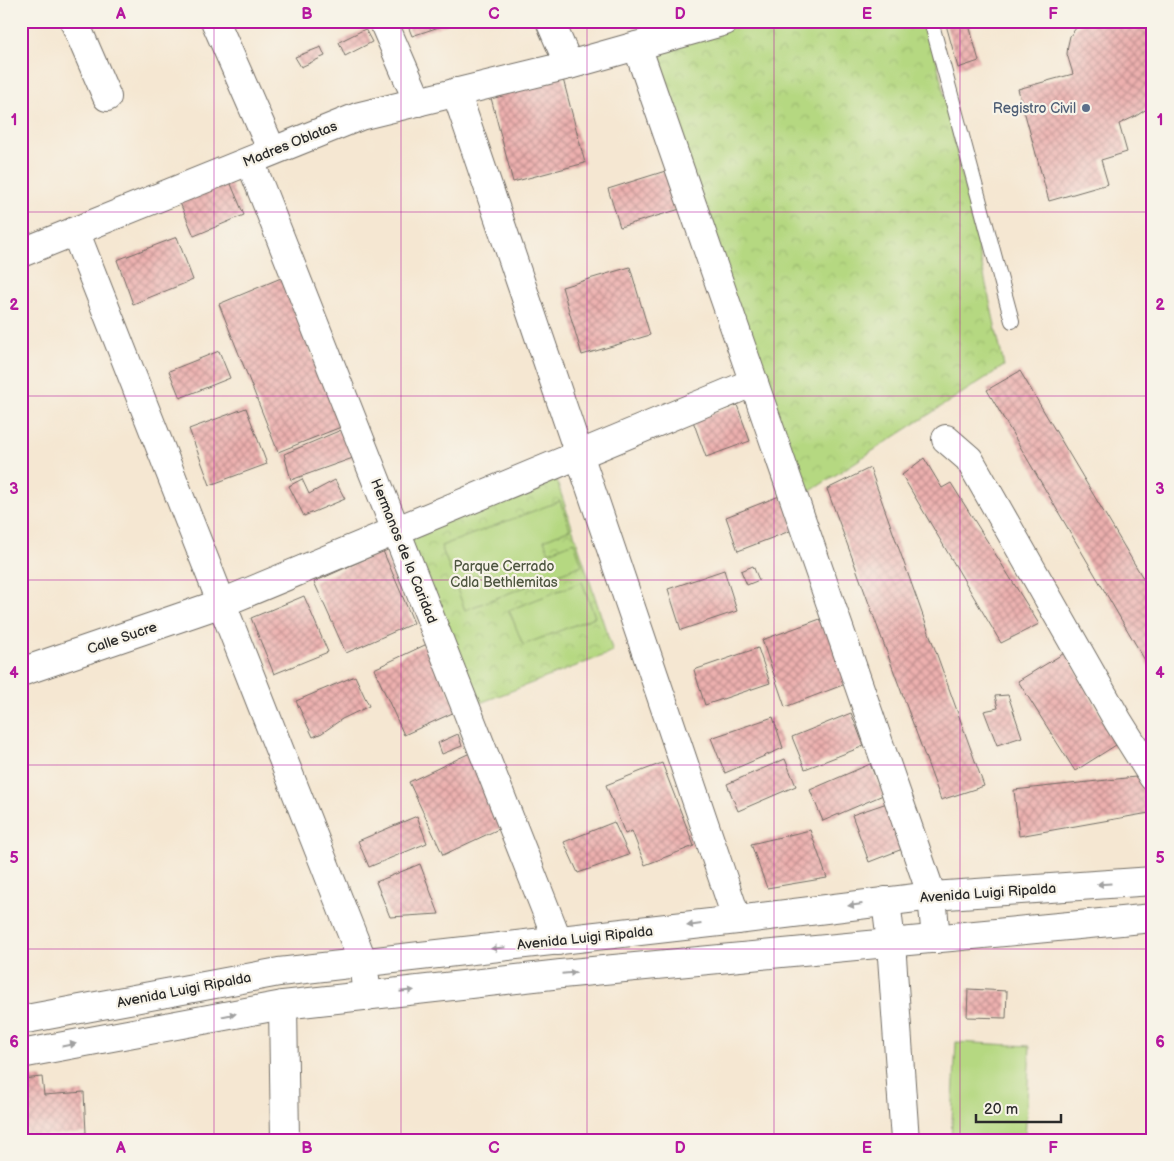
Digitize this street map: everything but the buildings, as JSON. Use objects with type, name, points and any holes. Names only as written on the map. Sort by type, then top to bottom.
[{"type":"street","points":[[74,21],[107,97]]},
{"type":"street","name":"Hermanos de la Caridad","points":[[215,21],[261,156],[396,531],[558,941]]},
{"type":"street","points":[[383,21],[418,102]]},
{"type":"street","points":[[550,21],[569,65]]},
{"type":"street","name":"Madres Oblatas","points":[[21,253],[360,116],[569,65],[724,21]]},
{"type":"street","points":[[637,46],[932,896],[936,939]]},
{"type":"street","points":[[456,92],[736,920]]},
{"type":"street","points":[[75,231],[363,962],[367,996]]},
{"type":"street","name":"Calle Sucre","points":[[21,672],[222,603],[754,382]]},
{"type":"street","points":[[946,440],[969,459],[1118,721],[1153,777]]},
{"type":"street","name":"Avenida Luigi Ripalda","points":[[21,1020],[279,972],[932,896],[1153,881]]},
{"type":"street","points":[[886,901],[891,943],[905,1140]]},
{"type":"street","points":[[21,1054],[283,1005],[561,974],[1153,918]]},
{"type":"street","points":[[283,1005],[285,1140]]},
{"type":"lane","points":[[931,21],[1012,321]]},
{"type":"green space","points":[[725,21],[928,21],[1004,366],[806,494],[637,46]]},
{"type":"green space","name":"Parque Cerrado Cdla Bethlemitas","points":[[552,466],[613,652],[472,706],[402,528]]},
{"type":"green space","points":[[560,501],[570,529],[544,540],[549,552],[574,542],[582,565],[465,610],[455,584],[480,574],[476,563],[451,572],[441,546]]},
{"type":"green space","points":[[582,582],[595,617],[523,645],[509,610]]},
{"type":"green space","points":[[956,1042],[1030,1046],[1025,1140],[951,1140]]},
{"type":"place","name":"Registro Civil","points":[[1086,108]]}]
